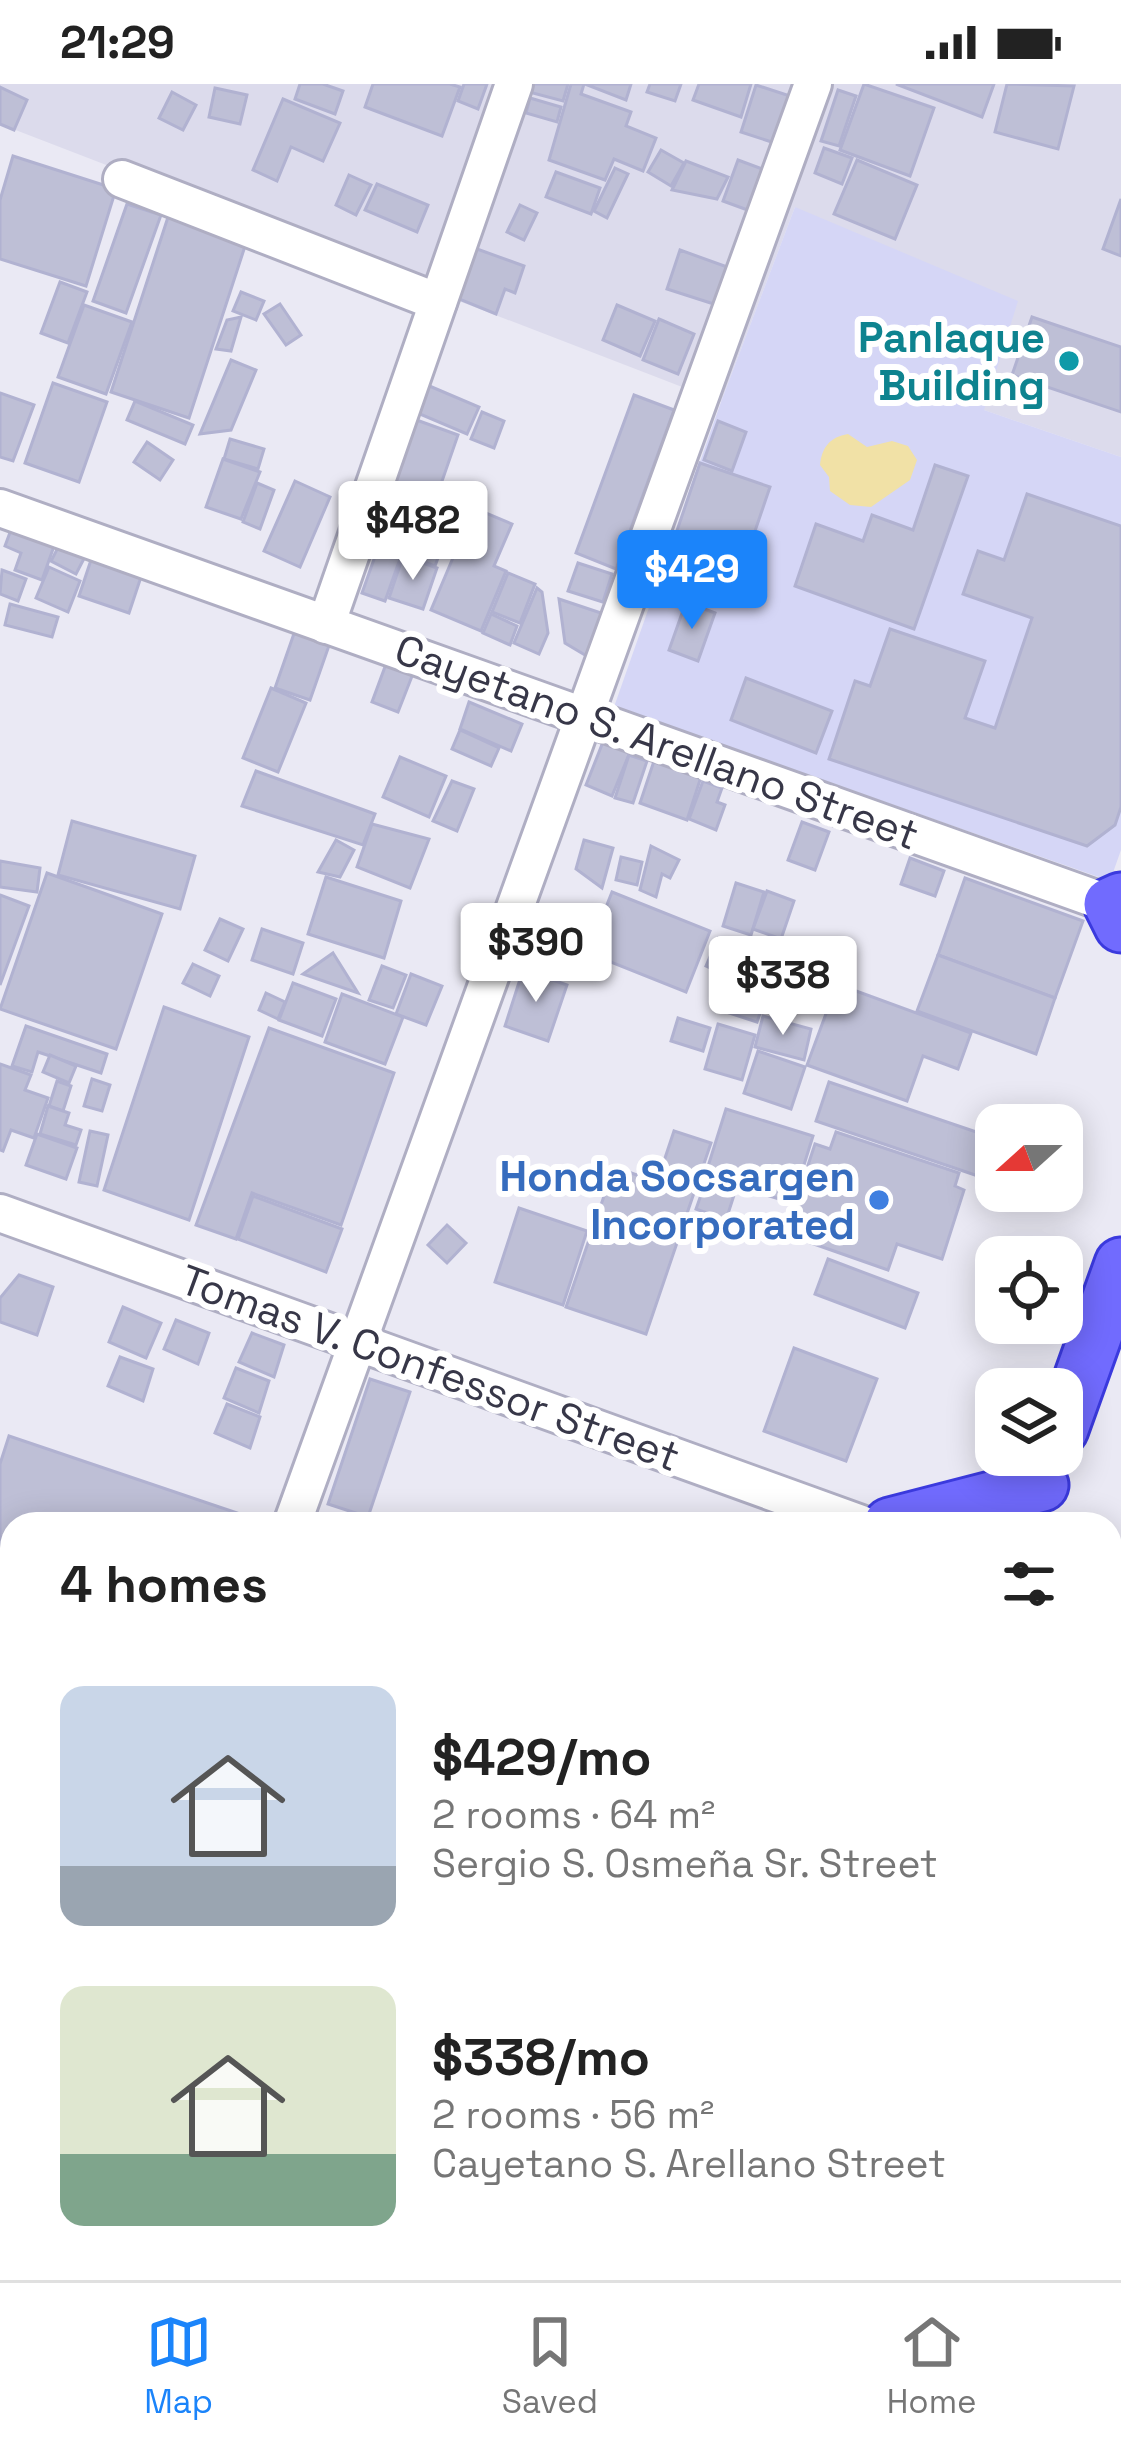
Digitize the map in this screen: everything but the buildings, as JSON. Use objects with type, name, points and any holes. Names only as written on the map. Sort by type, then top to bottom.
[{"type":"highway","points":[[1083,1370],[1121,1264]]},
{"type":"highway","points":[[940,1512],[1041,1488]]},
{"type":"street","points":[[326,625],[514,84]]},
{"type":"street","points":[[296,1512],[813,84]]},
{"type":"street","points":[[122,179],[438,302]]},
{"type":"street","name":"Cayetano S. Arellano Street","points":[[0,508],[1118,910]]},
{"type":"street","name":"Tomas V. Confessor Street","points":[[0,1213],[828,1512]]},
{"type":"shaded area","points":[[0,84],[1121,84],[1121,457],[984,410],[795,207],[721,402],[0,124]]},
{"type":"shaded area","points":[[795,207],[1018,301],[984,410],[1121,457],[1121,850],[1110,881],[614,707]]},
{"type":"shaded area","points":[[848,434],[867,447],[892,441],[908,446],[917,460],[910,480],[871,507],[850,505],[830,491],[829,477],[820,465],[823,453],[832,440]]},
{"type":"place","name":"Panlaque Building","points":[[1069,361]]},
{"type":"place","name":"Honda Socsargen Incorporated","points":[[879,1200]]}]
